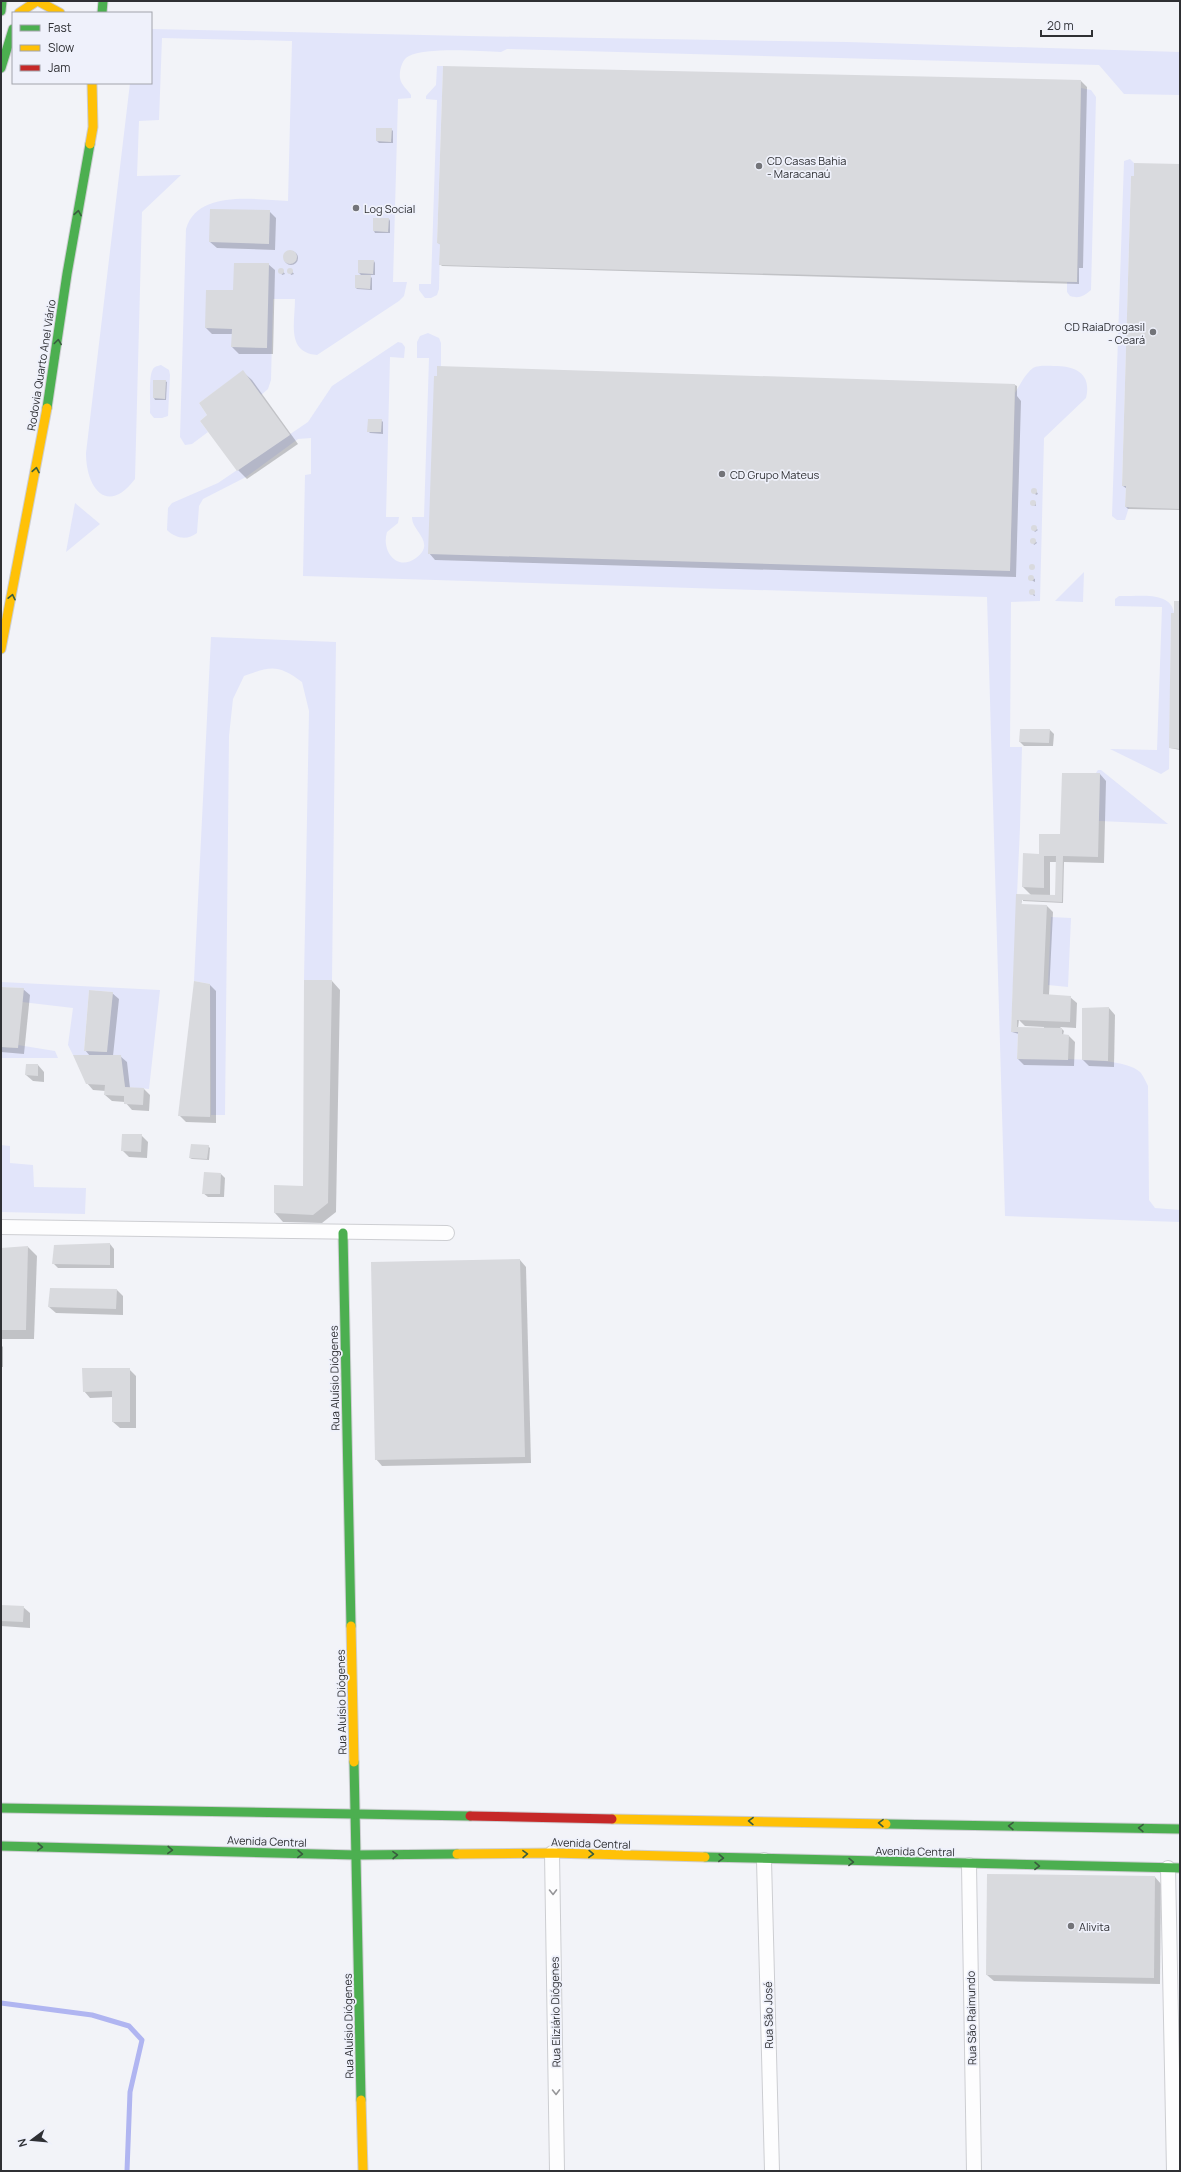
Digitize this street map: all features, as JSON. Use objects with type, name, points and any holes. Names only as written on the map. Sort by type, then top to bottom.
[{"type":"main road","points":[[1,12],[2,1]]},
{"type":"main road","points":[[21,12],[38,1],[58,12]]},
{"type":"main road","points":[[102,12],[103,1]]},
{"type":"main road","points":[[1,68],[12,32]]},
{"type":"main road","points":[[83,84],[93,127]]},
{"type":"main road","name":"Rodovia Quarto Anel Viário","points":[[1,649],[54,369],[67,274],[93,127],[92,84]]},
{"type":"main road","name":"Rua Aluísio Diógenes","points":[[343,1233],[363,2171]]},
{"type":"main road","points":[[1,1808],[1180,1829]]},
{"type":"main road","name":"Avenida Central","points":[[1,1846],[356,1855],[552,1853],[969,1865],[1174,1868]]},
{"type":"street","points":[[1,1227],[98,1227],[343,1233],[447,1233]]},
{"type":"street","name":"Rua Eliziário Diógenes","points":[[552,1853],[557,2171]]},
{"type":"street","name":"Rua São José","points":[[764,1860],[772,2171]]},
{"type":"street","name":"Rua São Raimundo","points":[[969,1865],[974,2171]]},
{"type":"street","points":[[1174,1868],[1174,2171]]},
{"type":"shaded area","points":[[152,29],[847,42],[1180,52],[1180,95],[1124,94],[1099,65],[507,49],[501,52],[467,50],[427,51],[409,56],[404,60],[400,72],[400,78],[403,85],[411,95],[411,98],[398,99],[393,282],[407,282],[404,296],[399,301],[317,355],[307,353],[300,348],[296,342],[294,335],[295,299],[273,299],[271,380],[268,389],[261,395],[243,371],[199,403],[207,415],[200,421],[208,432],[192,444],[185,445],[180,437],[186,229],[193,216],[202,208],[215,202],[245,199],[288,201],[292,41],[162,38],[159,120],[139,121],[137,176],[181,175],[142,212],[135,479],[125,490],[116,495],[107,496],[100,493],[94,486],[90,477],[86,453],[130,84],[152,84]]},
{"type":"shaded area","points":[[437,66],[443,66],[437,243],[440,244],[439,289],[437,295],[431,298],[425,298],[419,290],[419,284],[431,284],[437,100],[426,99],[426,96],[436,85]]},
{"type":"shaded area","points":[[1081,88],[1091,90],[1096,97],[1091,290],[1084,295],[1076,297],[1070,296],[1067,292],[1067,282],[1077,282]]},
{"type":"shaded area","points":[[1130,159],[1134,163],[1134,176],[1131,176],[1122,486],[1126,486],[1125,507],[1129,507],[1125,520],[1117,520],[1112,516],[1124,161]]},
{"type":"shaded area","points":[[428,333],[439,338],[441,343],[441,366],[1010,570],[1015,393],[1028,373],[1033,368],[1038,366],[1069,367],[1084,377],[1087,389],[1086,398],[1044,438],[1040,601],[1011,602],[1010,747],[1022,747],[1011,1032],[1018,1032],[1017,1059],[1100,1061],[1117,1063],[1131,1067],[1140,1072],[1148,1086],[1149,1200],[1155,1208],[1180,1210],[1180,1222],[1005,1216],[987,597],[303,576],[305,475],[311,474],[311,438],[298,439],[246,477],[203,499],[199,506],[197,533],[189,537],[181,538],[167,530],[168,508],[172,503],[218,483],[308,422],[332,386],[398,342],[402,343],[405,347],[404,358],[390,357],[386,517],[399,517],[398,523],[387,532],[386,546],[392,557],[397,561],[403,563],[409,562],[416,558],[422,552],[424,547],[422,537],[415,527],[412,517],[424,517],[429,358],[417,358],[417,342],[420,336]]},
{"type":"shaded area","points":[[161,365],[169,370],[170,375],[168,416],[154,418],[150,413],[151,373],[154,368]]},
{"type":"shaded area","points":[[75,503],[100,524],[66,552]]},
{"type":"shaded area","points":[[1084,572],[1083,602],[1055,601]]},
{"type":"shaded area","points":[[1119,596],[1152,596],[1160,598],[1167,601],[1174,613],[1171,613],[1169,769],[1161,774],[1110,749],[1157,750],[1162,607],[1115,606],[1115,599]]},
{"type":"shaded area","points":[[211,637],[336,642],[332,980],[304,980],[309,711],[302,682],[287,672],[274,668],[261,670],[244,676],[233,699],[229,736],[225,1115],[211,1115],[210,984],[194,981]]},
{"type":"shaded area","points":[[1098,770],[1101,770],[1168,824],[1099,821],[1100,774],[1096,773]]},
{"type":"shaded area","points":[[1051,917],[1071,918],[1068,987],[1048,985]]},
{"type":"shaded area","points":[[1,982],[160,990],[149,1089],[125,1087],[120,1055],[73,1055],[68,1045],[73,1008],[22,1002],[23,988],[1,987]],"holes":[[[89,990],[113,992],[106,1052],[84,1050]]]},
{"type":"shaded area","points":[[18,1045],[55,1051],[58,1058],[1,1058],[1,1047],[17,1048]]},
{"type":"shaded area","points":[[1,1145],[10,1146],[10,1163],[33,1165],[34,1187],[86,1188],[85,1214],[1,1212]]},
{"type":"building","name":"CD Casas Bahia - Maracanaú","points":[[443,66],[1081,80],[1077,282],[439,265],[440,244],[437,243]]},
{"type":"building","points":[[376,128],[392,128],[391,142],[376,141]]},
{"type":"building","name":"CD RaiaDrogasil - Ceará","points":[[1134,163],[1180,164],[1180,509],[1125,507],[1126,486],[1122,486],[1131,176],[1134,176]]},
{"type":"building","points":[[210,209],[270,210],[269,244],[209,242]]},
{"type":"building","points":[[373,218],[389,218],[388,232],[373,231]]},
{"type":"building","points":[[290,250],[295,252],[297,257],[295,262],[290,264],[285,262],[283,257],[285,252]]},
{"type":"building","points":[[358,260],[374,260],[373,274],[358,273]]},
{"type":"building","points":[[234,263],[269,263],[267,348],[231,347],[232,329],[205,328],[206,290],[233,290]]},
{"type":"building","points":[[281,268],[284,271],[281,274],[278,271]]},
{"type":"building","points":[[290,268],[293,271],[290,274],[287,271]]},
{"type":"building","points":[[355,275],[371,275],[370,289],[355,288]]},
{"type":"building","name":"CD Grupo Mateus","points":[[437,366],[1015,384],[1010,571],[428,554],[434,376],[437,376]]},
{"type":"building","points":[[243,370],[290,435],[237,471],[200,421],[207,415],[199,403]]},
{"type":"building","points":[[153,380],[166,380],[165,399],[153,398]]},
{"type":"building","points":[[368,419],[382,419],[381,432],[367,432]]},
{"type":"building","points":[[1034,488],[1037,491],[1034,494],[1031,491]]},
{"type":"building","points":[[1033,500],[1036,503],[1033,506],[1030,503]]},
{"type":"building","points":[[1034,525],[1037,528],[1034,531],[1031,528]]},
{"type":"building","points":[[1033,538],[1036,541],[1033,544],[1030,541]]},
{"type":"building","points":[[1032,564],[1035,567],[1032,570],[1029,567]]},
{"type":"building","points":[[1031,575],[1034,578],[1031,581],[1028,578]]},
{"type":"building","points":[[1032,589],[1035,592],[1032,595],[1029,592]]},
{"type":"building","points":[[1174,601],[1180,601],[1180,749],[1169,748],[1171,613],[1174,613]]},
{"type":"building","points":[[1020,729],[1050,729],[1049,743],[1019,742]]},
{"type":"building","points":[[1062,773],[1100,773],[1098,857],[1063,856],[1062,902],[1022,900],[1021,904],[1047,905],[1043,994],[1071,996],[1070,1022],[1017,1020],[1017,1027],[1062,1028],[1062,1034],[1069,1035],[1068,1060],[1017,1059],[1018,1032],[1011,1032],[1016,894],[1055,895],[1056,856],[1044,856],[1044,888],[1022,887],[1023,853],[1039,854],[1039,834],[1060,834]]},
{"type":"building","points":[[304,980],[332,980],[328,1203],[313,1215],[274,1213],[274,1185],[303,1186]]},
{"type":"building","points":[[194,981],[210,984],[210,1117],[178,1116]]},
{"type":"building","points":[[1,987],[24,988],[18,1048],[1,1047]]},
{"type":"building","points":[[89,990],[113,992],[107,1052],[84,1051]]},
{"type":"building","points":[[1109,1007],[1108,1061],[1082,1060],[1082,1008]]},
{"type":"building","points":[[73,1055],[121,1055],[125,1087],[144,1088],[143,1105],[124,1104],[124,1096],[104,1095],[105,1085],[86,1084]]},
{"type":"building","points":[[26,1064],[38,1064],[38,1076],[25,1075]]},
{"type":"building","points":[[122,1134],[142,1134],[141,1152],[121,1151]]},
{"type":"building","points":[[191,1144],[209,1145],[207,1159],[189,1158]]},
{"type":"building","points":[[204,1172],[221,1173],[220,1194],[202,1194]]},
{"type":"building","points":[[110,1243],[110,1265],[52,1264],[54,1245]]},
{"type":"building","points":[[28,1246],[26,1330],[1,1330],[1,1248]]},
{"type":"building","points":[[520,1259],[525,1457],[375,1460],[371,1262]]},
{"type":"building","points":[[50,1288],[117,1289],[116,1309],[48,1307]]},
{"type":"building","points":[[82,1368],[130,1368],[130,1422],[112,1422],[112,1391],[83,1392]]},
{"type":"building","points":[[1,1605],[24,1606],[23,1622],[1,1621]]},
{"type":"building","name":"Alivita","points":[[987,1874],[1155,1876],[1154,1978],[986,1975]]},
{"type":"waterway","points":[[1,2003],[92,2015],[129,2026],[142,2040],[130,2092],[127,2171]]},
{"type":"traffic: fast","points":[[1,11],[2,1]]},
{"type":"traffic: fast","points":[[102,12],[103,1]]},
{"type":"traffic: fast","points":[[1,68],[12,32]]},
{"type":"traffic: fast","points":[[47,408],[67,274],[90,144]]},
{"type":"traffic: fast","points":[[343,1233],[351,1626]]},
{"type":"traffic: fast","points":[[354,1762],[361,2100]]},
{"type":"traffic: fast","points":[[1,1808],[470,1816]]},
{"type":"traffic: fast","points":[[886,1824],[1180,1829]]},
{"type":"traffic: fast","points":[[1,1846],[356,1855],[457,1854]]},
{"type":"traffic: fast","points":[[705,1857],[1180,1868]]},
{"type":"traffic: slow","points":[[20,12],[37,1]]},
{"type":"traffic: slow","points":[[38,1],[58,12]]},
{"type":"traffic: slow","points":[[90,144],[93,127],[92,84]]},
{"type":"traffic: slow","points":[[1,649],[47,408]]},
{"type":"traffic: slow","points":[[351,1626],[354,1762]]},
{"type":"traffic: slow","points":[[612,1819],[886,1824]]},
{"type":"traffic: slow","points":[[457,1854],[552,1853],[705,1857]]},
{"type":"traffic: slow","points":[[361,2100],[363,2171]]},
{"type":"traffic: jam","points":[[470,1816],[612,1819]]},
{"type":"place","name":"CD Casas Bahia - Maracanaú","points":[[759,166]]},
{"type":"place","name":"Log Social","points":[[356,208]]},
{"type":"place","name":"CD RaiaDrogasil - Ceará","points":[[1153,332]]},
{"type":"place","name":"CD Grupo Mateus","points":[[722,474]]},
{"type":"place","name":"Alivita","points":[[1071,1926]]}]
